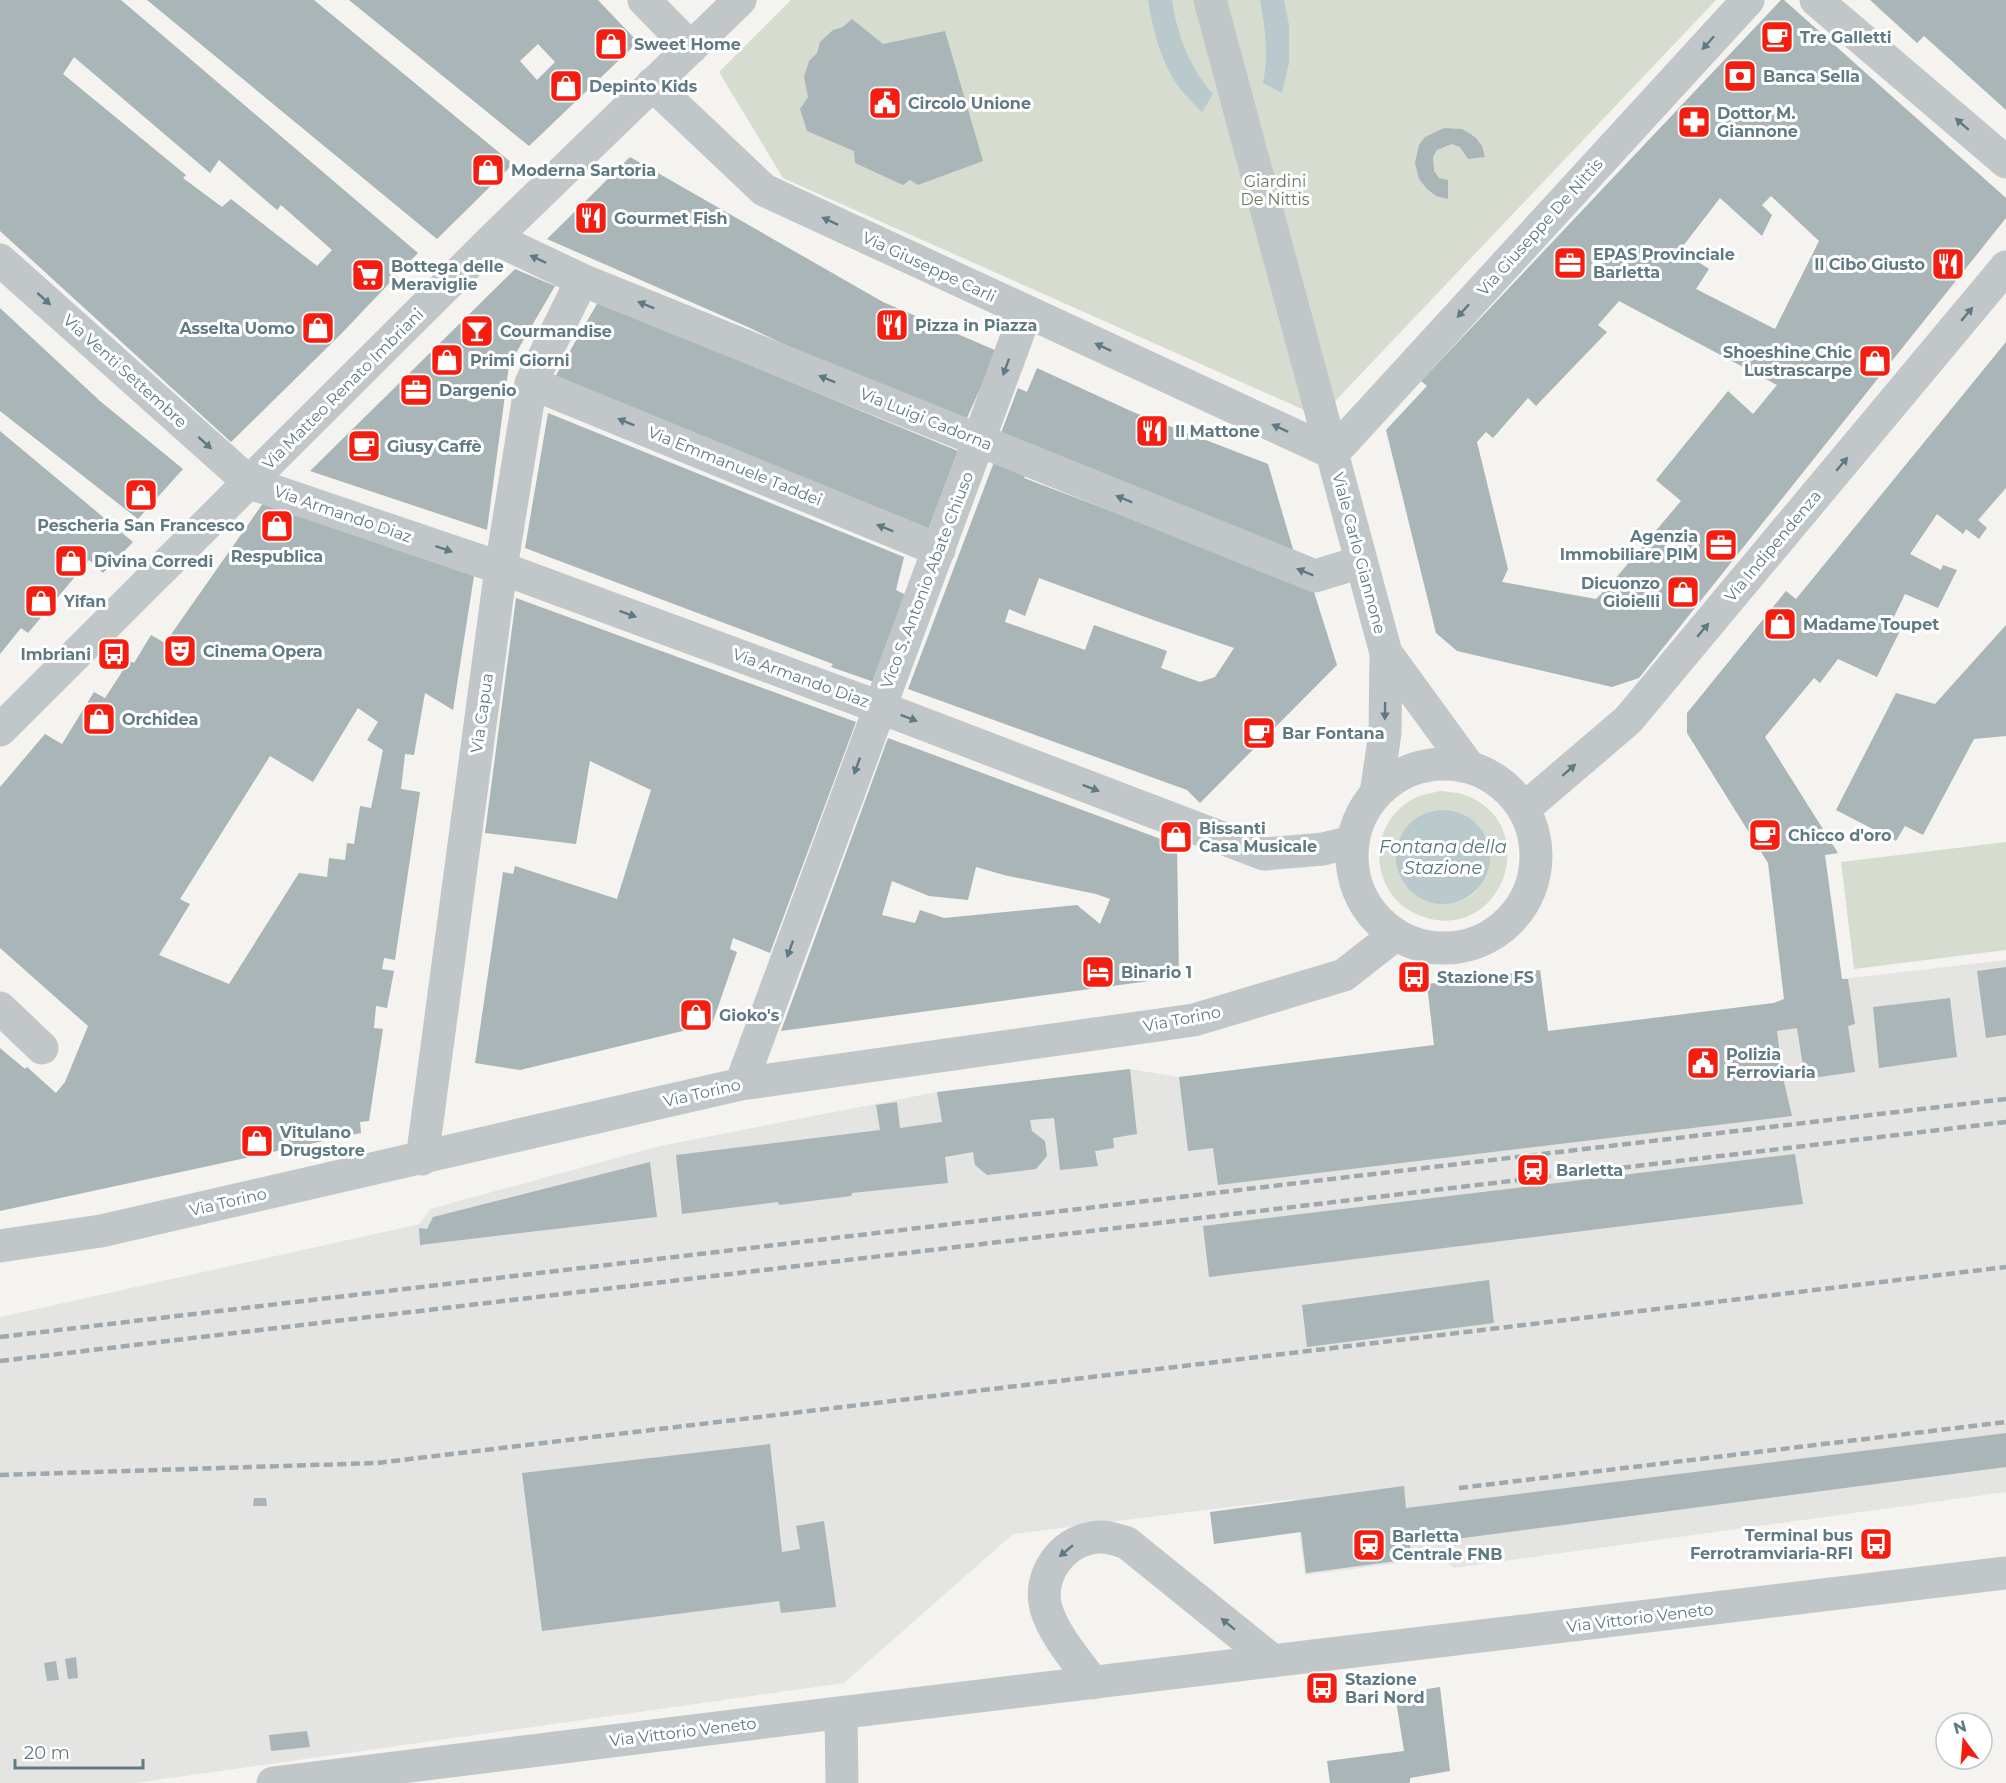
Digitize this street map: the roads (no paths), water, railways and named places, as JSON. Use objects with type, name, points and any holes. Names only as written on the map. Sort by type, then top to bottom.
[{"type":"street","points":[[644,0],[691,48]]},
{"type":"street","name":"Via Matteo Renato Imbriani","points":[[0,730],[494,238],[740,0]]},
{"type":"street","name":"Viale Carlo Giannone","points":[[1209,0],[1386,653]]},
{"type":"street","name":"Via Giuseppe De Nittis","points":[[1333,453],[1748,0]]},
{"type":"street","points":[[1816,0],[2006,162]]},
{"type":"street","name":"Via Giuseppe Carli","points":[[652,84],[764,190],[1333,453]]},
{"type":"street","name":"Via Luigi Cadorna","points":[[494,238],[582,279],[1315,576],[1361,562]]},
{"type":"street","name":"Via Venti Settembre","points":[[0,260],[250,483]]},
{"type":"street","name":"Via Indipendenza","points":[[1525,808],[1628,720],[2006,267]]},
{"type":"street","name":"Via Capua","points":[[422,1159],[501,568],[531,383],[582,279]]},
{"type":"street","name":"Vico S. Antonio Abate Chiuso","points":[[741,1084],[1026,312]]},
{"type":"street","name":"Via Emmanuele Taddei","points":[[531,383],[939,550]]},
{"type":"street","name":"Via Armando Diaz","points":[[250,483],[501,568],[879,706],[1264,854],[1323,849],[1352,842]]},
{"type":"street","points":[[1386,653],[1469,767]]},
{"type":"street","points":[[1376,794],[1385,733],[1386,653]]},
{"type":"street","points":[[1435,764],[1469,767],[1491,776],[1510,790],[1525,808],[1533,828],[1537,849],[1534,881],[1521,909],[1502,929],[1476,943],[1449,949],[1420,946],[1395,935],[1374,917],[1360,895],[1352,869],[1352,842],[1360,816],[1376,794],[1403,773],[1435,764]]},
{"type":"street","name":"Via Torino","points":[[0,1246],[101,1231],[741,1084],[1194,1020],[1344,975],[1395,935]]},
{"type":"street","points":[[0,1008],[42,1048]]},
{"type":"street","points":[[1093,1683],[1054,1626],[1046,1608],[1045,1589],[1050,1570],[1060,1555],[1075,1544],[1091,1538],[1110,1538],[1127,1543],[1273,1661]]},
{"type":"street","name":"Via Vittorio Veneto","points":[[273,1783],[2006,1573]]},
{"type":"street","points":[[840,1713],[842,1783]]},
{"type":"water","points":[[1148,0],[1172,0],[1177,26],[1191,62],[1213,94],[1202,112],[1182,91],[1169,71],[1156,36]]},
{"type":"water","points":[[1260,0],[1284,0],[1289,25],[1289,63],[1282,93],[1263,83],[1266,51]]},
{"type":"water","name":"Fontana della Stazione","points":[[1443,810],[1461,814],[1476,824],[1486,839],[1490,857],[1486,875],[1476,890],[1461,900],[1443,904],[1425,900],[1410,890],[1400,875],[1396,857],[1400,839],[1410,824],[1425,814]]},
{"type":"railway","points":[[0,1337],[2006,1099]]},
{"type":"railway","points":[[0,1361],[2006,1122]]},
{"type":"railway","points":[[0,1475],[377,1463],[2006,1267]]},
{"type":"railway","points":[[1459,1488],[2006,1422]]},
{"type":"place","name":"Tre Galletti","points":[[1777,37]]},
{"type":"place","name":"Sweet Home","points":[[611,44]]},
{"type":"place","name":"Banca Sella","points":[[1740,76]]},
{"type":"place","name":"Depinto Kids","points":[[566,86]]},
{"type":"place","name":"Circolo Unione","points":[[885,103]]},
{"type":"place","name":"Dottor M. Giannone","points":[[1694,122]]},
{"type":"place","name":"Moderna Sartoria","points":[[488,170]]},
{"type":"place","name":"Gourmet Fish","points":[[591,218]]},
{"type":"place","name":"EPAS Provinciale Barletta","points":[[1570,263]]},
{"type":"place","name":"Il Cibo Giusto","points":[[1948,264]]},
{"type":"place","name":"Bottega delle Meraviglie","points":[[368,275]]},
{"type":"place","name":"Pizza in Piazza","points":[[892,325]]},
{"type":"place","name":"Asselta Uomo","points":[[318,328]]},
{"type":"place","name":"Courmandise","points":[[477,331]]},
{"type":"place","name":"Primi Giorni","points":[[447,360]]},
{"type":"place","name":"Shoeshine Chic Lustrascarpe","points":[[1875,361]]},
{"type":"place","name":"Dargenio","points":[[416,390]]},
{"type":"place","name":"Il Mattone","points":[[1152,431]]},
{"type":"place","name":"Giusy Caffè","points":[[364,446]]},
{"type":"place","name":"Pescheria San Francesco","points":[[141,495]]},
{"type":"place","name":"Respublica","points":[[277,526]]},
{"type":"place","name":"Agenzia Immobiliare PIM","points":[[1721,545]]},
{"type":"place","name":"Divina Corredi","points":[[71,561]]},
{"type":"place","name":"Dicuonzo Gioielli","points":[[1683,592]]},
{"type":"place","name":"Yifan","points":[[41,601]]},
{"type":"place","name":"Madame Toupet","points":[[1780,624]]},
{"type":"place","name":"Cinema Opera","points":[[180,651]]},
{"type":"place","name":"Imbriani","points":[[114,654]]},
{"type":"place","name":"Orchidea","points":[[99,719]]},
{"type":"place","name":"Bar Fontana","points":[[1259,733]]},
{"type":"place","name":"Chicco d'oro","points":[[1765,835]]},
{"type":"place","name":"Bissanti Casa Musicale","points":[[1176,837]]},
{"type":"place","name":"Binario 1","points":[[1098,972]]},
{"type":"place","name":"Stazione FS","points":[[1414,977]]},
{"type":"place","name":"Gioko's","points":[[696,1015]]},
{"type":"place","name":"Polizia Ferroviaria","points":[[1703,1063]]},
{"type":"place","name":"Vitulano Drugstore","points":[[257,1141]]},
{"type":"place","name":"Barletta","points":[[1533,1170]]},
{"type":"place","name":"Terminal bus Ferrotramviaria-RFI","points":[[1876,1544]]},
{"type":"place","name":"Barletta Centrale FNB","points":[[1369,1545]]},
{"type":"place","name":"Stazione Bari Nord","points":[[1322,1688]]},
{"type":"park label","name":"Giardini De Nittis","points":[[1275,190]]}]
